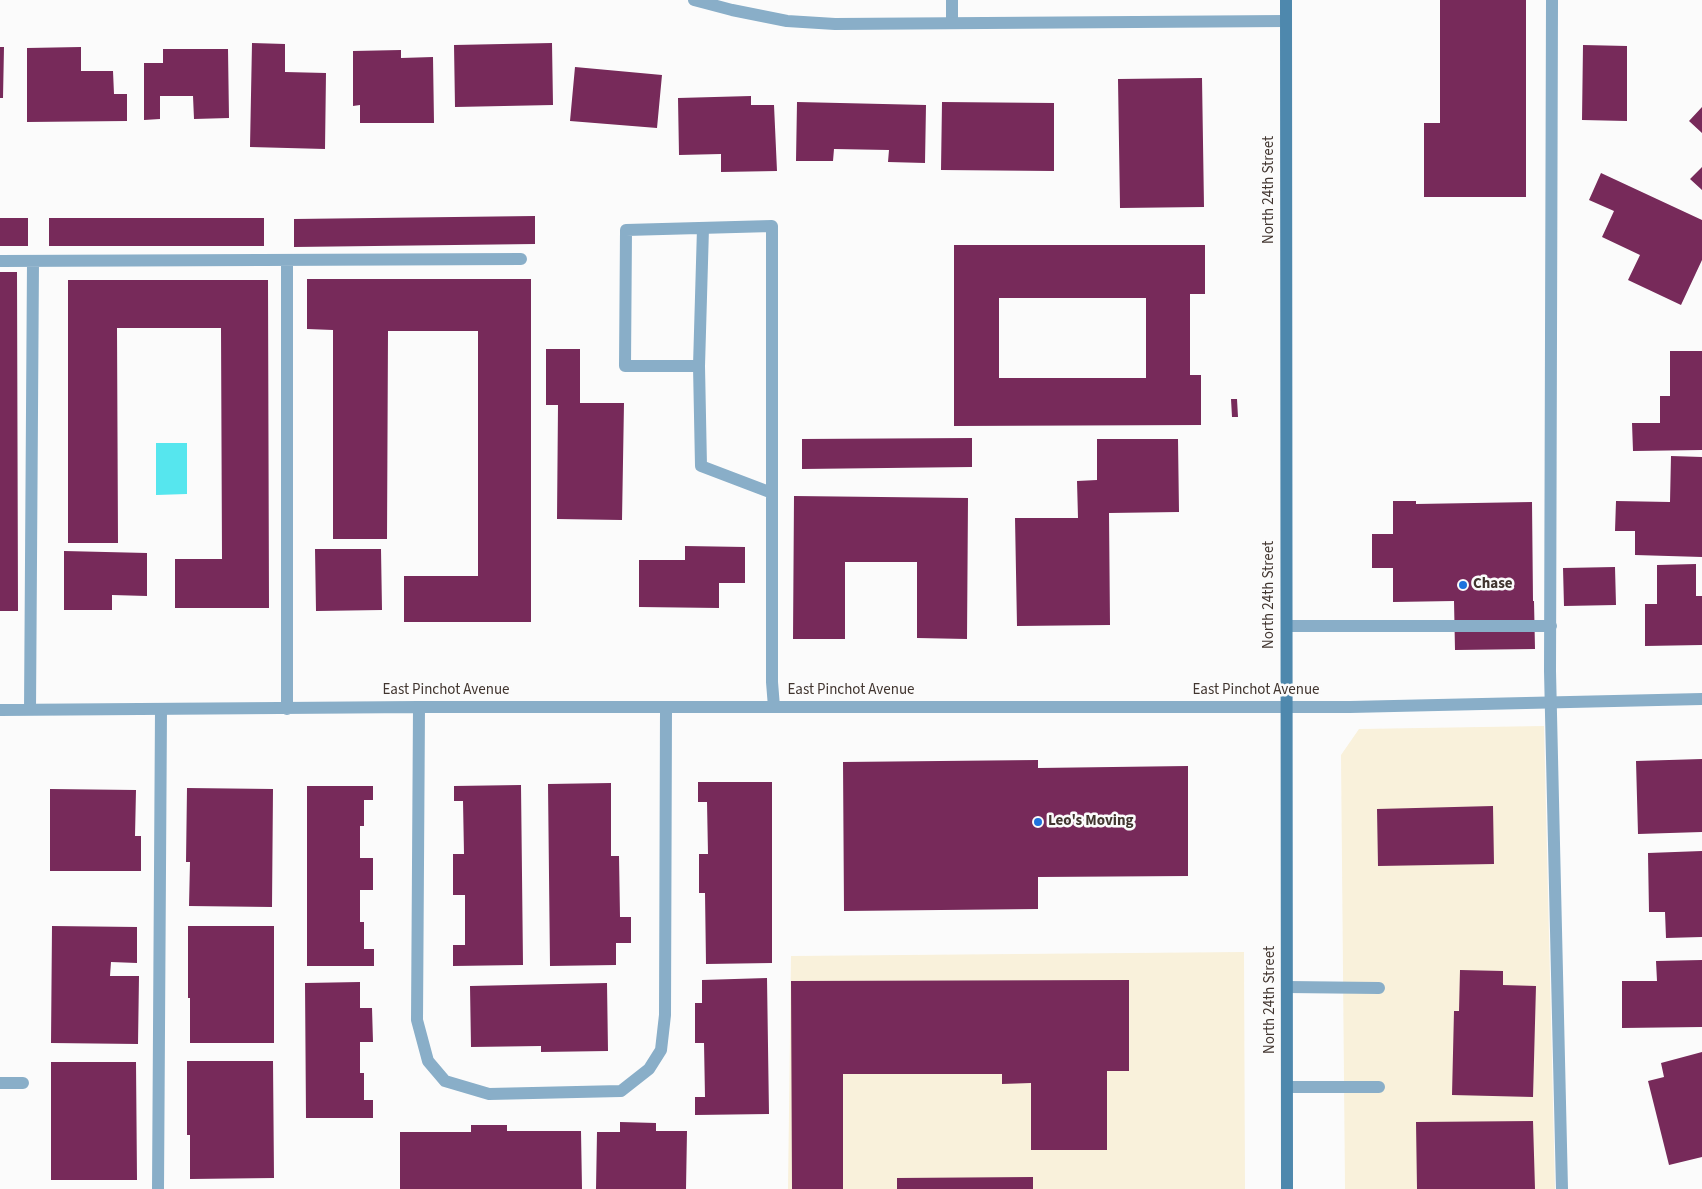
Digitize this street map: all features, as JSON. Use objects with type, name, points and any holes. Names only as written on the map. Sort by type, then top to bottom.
[{"type":"main road","name":"North 24th Street","points":[[1286,0],[1287,1189]]},
{"type":"street","points":[[694,0],[732,10],[787,20],[835,24],[1286,20]]},
{"type":"street","points":[[952,0],[952,23]]},
{"type":"street","points":[[1552,0],[1550,704],[1562,1189]]},
{"type":"street","points":[[699,366],[625,366],[626,230],[772,226],[772,682],[774,708]]},
{"type":"street","points":[[703,228],[699,366],[701,466],[772,493]]},
{"type":"street","points":[[0,261],[521,259]]},
{"type":"street","points":[[287,260],[287,709]]},
{"type":"street","points":[[30,710],[33,261]]},
{"type":"street","points":[[1287,626],[1551,626]]},
{"type":"street","name":"East Pinchot Avenue","points":[[0,710],[1287,707],[1550,704],[1702,699]]},
{"type":"street","points":[[419,708],[417,1020],[428,1061],[445,1081],[489,1094],[621,1091],[649,1069],[661,1050],[665,1015],[666,708]]},
{"type":"street","points":[[158,1189],[161,709]]},
{"type":"street","points":[[1287,987],[1379,988]]},
{"type":"street","points":[[0,1083],[23,1083]]},
{"type":"street","points":[[1287,1087],[1379,1087]]},
{"type":"shaded area","points":[[1544,726],[1555,1189],[1345,1189],[1341,755],[1359,729]]},
{"type":"shaded area","points":[[1244,952],[1245,1189],[788,1189],[791,956]]},
{"type":"water","points":[[156,443],[187,443],[187,494],[156,495]]},
{"type":"building","points":[[1440,0],[1526,0],[1526,197],[1424,197],[1424,123],[1440,123]]},
{"type":"building","points":[[252,43],[285,44],[285,72],[326,73],[325,149],[250,147]]},
{"type":"building","points":[[552,43],[553,105],[455,107],[454,45]]},
{"type":"building","points":[[1583,45],[1627,46],[1627,121],[1582,120]]},
{"type":"building","points":[[0,47],[4,47],[3,98],[0,98]]},
{"type":"building","points":[[81,47],[81,71],[113,71],[114,94],[127,94],[127,121],[27,122],[27,48]]},
{"type":"building","points":[[163,49],[228,49],[229,118],[194,119],[193,96],[160,96],[160,119],[144,120],[144,63],[163,63]]},
{"type":"building","points":[[401,50],[401,58],[433,57],[434,123],[360,123],[360,105],[353,106],[353,51]]},
{"type":"building","points":[[575,67],[662,75],[657,128],[570,121]]},
{"type":"building","points":[[1202,78],[1204,207],[1120,208],[1118,79]]},
{"type":"building","points":[[751,96],[751,105],[774,105],[777,171],[721,172],[721,154],[679,155],[678,98]]},
{"type":"building","points":[[797,102],[926,105],[925,163],[888,162],[889,150],[834,149],[833,161],[796,161]]},
{"type":"building","points":[[942,102],[1054,103],[1054,171],[941,170]]},
{"type":"building","points":[[1702,107],[1702,133],[1689,121]]},
{"type":"building","points":[[1702,167],[1702,190],[1690,179]]},
{"type":"building","points":[[1601,173],[1702,220],[1702,260],[1681,305],[1628,280],[1640,255],[1602,237],[1614,211],[1589,200]]},
{"type":"building","points":[[535,216],[535,244],[294,247],[294,219]]},
{"type":"building","points":[[0,218],[28,218],[28,246],[0,246]]},
{"type":"building","points":[[49,218],[264,218],[264,246],[49,246]]},
{"type":"building","points":[[954,245],[1205,245],[1205,294],[1190,294],[1190,375],[1201,375],[1201,425],[954,426]],"holes":[[[999,298],[1146,298],[1146,378],[999,378]]]},
{"type":"building","points":[[0,272],[17,272],[18,611],[0,611]]},
{"type":"building","points":[[307,279],[531,279],[531,622],[404,622],[404,576],[478,576],[478,331],[388,331],[387,539],[333,539],[333,330],[307,329]]},
{"type":"building","points":[[68,280],[268,280],[269,608],[175,608],[175,559],[222,559],[221,328],[117,328],[118,543],[68,543]]},
{"type":"building","points":[[546,349],[580,349],[580,403],[624,403],[622,520],[557,519],[558,405],[546,405]]},
{"type":"building","points":[[1670,351],[1702,351],[1702,450],[1633,451],[1632,423],[1660,423],[1660,396],[1670,396]]},
{"type":"building","points":[[1231,399],[1237,399],[1238,417],[1232,417]]},
{"type":"building","points":[[972,438],[972,467],[802,469],[802,439]]},
{"type":"building","points":[[1097,439],[1178,439],[1179,512],[1109,513],[1110,625],[1017,626],[1015,518],[1078,518],[1077,481],[1097,480]]},
{"type":"building","points":[[1671,456],[1702,457],[1702,557],[1635,555],[1635,531],[1615,531],[1616,501],[1670,502]]},
{"type":"building","points":[[794,496],[968,498],[967,639],[917,638],[917,562],[845,562],[845,639],[793,639]]},
{"type":"building","name":"Chase","points":[[1393,501],[1416,501],[1416,504],[1532,502],[1535,649],[1455,650],[1454,601],[1393,602],[1393,568],[1372,568],[1372,534],[1393,534]]},
{"type":"building","points":[[685,546],[745,547],[745,583],[719,583],[719,608],[639,607],[639,560],[685,560]]},
{"type":"building","points":[[315,549],[381,549],[382,610],[316,611]]},
{"type":"building","points":[[64,551],[147,553],[147,596],[112,595],[112,610],[64,610]]},
{"type":"building","points":[[1696,564],[1696,596],[1702,596],[1702,645],[1645,646],[1645,604],[1657,604],[1657,565]]},
{"type":"building","points":[[1615,567],[1616,605],[1564,606],[1563,568]]},
{"type":"building","points":[[1702,759],[1702,832],[1638,834],[1636,761]]},
{"type":"building","points":[[1038,760],[1038,768],[1188,766],[1188,876],[1038,877],[1038,909],[844,911],[843,762]]},
{"type":"building","points":[[698,782],[772,782],[772,963],[706,964],[705,893],[699,893],[699,854],[708,854],[707,802],[698,802]]},
{"type":"building","points":[[611,783],[611,856],[619,856],[620,917],[631,917],[631,943],[616,943],[616,965],[550,966],[548,784]]},
{"type":"building","points":[[521,785],[523,965],[453,966],[453,945],[465,945],[465,895],[453,895],[453,854],[464,854],[463,801],[454,801],[454,786]]},
{"type":"building","points":[[307,786],[373,786],[373,800],[364,800],[364,826],[360,826],[360,858],[373,858],[373,890],[360,890],[360,922],[364,922],[364,949],[374,949],[374,966],[307,966]]},
{"type":"building","points":[[187,788],[273,789],[272,907],[189,906],[190,862],[186,862]]},
{"type":"building","points":[[50,789],[136,790],[135,836],[141,836],[141,871],[50,871]]},
{"type":"building","points":[[1493,806],[1494,864],[1378,866],[1377,809]]},
{"type":"building","points":[[1702,851],[1702,937],[1666,938],[1665,912],[1649,912],[1648,853]]},
{"type":"building","points":[[52,926],[137,927],[137,963],[111,962],[110,976],[139,976],[138,1044],[51,1043]]},
{"type":"building","points":[[188,926],[274,926],[274,1043],[190,1043]]},
{"type":"building","points":[[1702,960],[1702,1027],[1622,1028],[1622,981],[1657,981],[1656,961]]},
{"type":"building","points":[[1460,970],[1503,971],[1503,985],[1536,986],[1533,1097],[1452,1095],[1454,1011],[1459,1011]]},
{"type":"building","points":[[767,978],[769,1114],[695,1115],[695,1097],[705,1097],[704,1043],[695,1043],[695,1003],[702,1003],[702,980]]},
{"type":"building","points":[[1129,980],[1129,1071],[1107,1071],[1107,1150],[1031,1150],[1031,1083],[1002,1084],[1002,1074],[843,1074],[843,1189],[792,1189],[791,981]]},
{"type":"building","points":[[360,982],[360,1008],[372,1008],[373,1042],[360,1042],[360,1073],[364,1073],[364,1100],[373,1100],[373,1118],[306,1118],[305,983]]},
{"type":"building","points":[[607,983],[608,1051],[541,1052],[541,1046],[471,1047],[470,986]]},
{"type":"building","points":[[1702,1052],[1702,1157],[1669,1165],[1648,1081],[1664,1077],[1661,1063]]},
{"type":"building","points":[[187,1061],[273,1061],[274,1178],[190,1179],[190,1135],[187,1135]]},
{"type":"building","points":[[51,1062],[136,1062],[137,1180],[51,1180]]},
{"type":"building","points":[[1533,1121],[1535,1189],[1417,1189],[1416,1122]]},
{"type":"building","points":[[620,1122],[656,1123],[656,1131],[687,1131],[686,1189],[596,1189],[597,1132],[620,1132]]},
{"type":"building","points":[[471,1125],[507,1125],[507,1131],[581,1131],[582,1189],[400,1189],[400,1132],[471,1132]]},
{"type":"building","points":[[1033,1177],[1033,1189],[897,1189],[897,1178]]},
{"type":"place","name":"Chase","points":[[1463,585]]},
{"type":"place","name":"Leo's Moving","points":[[1038,822]]}]
